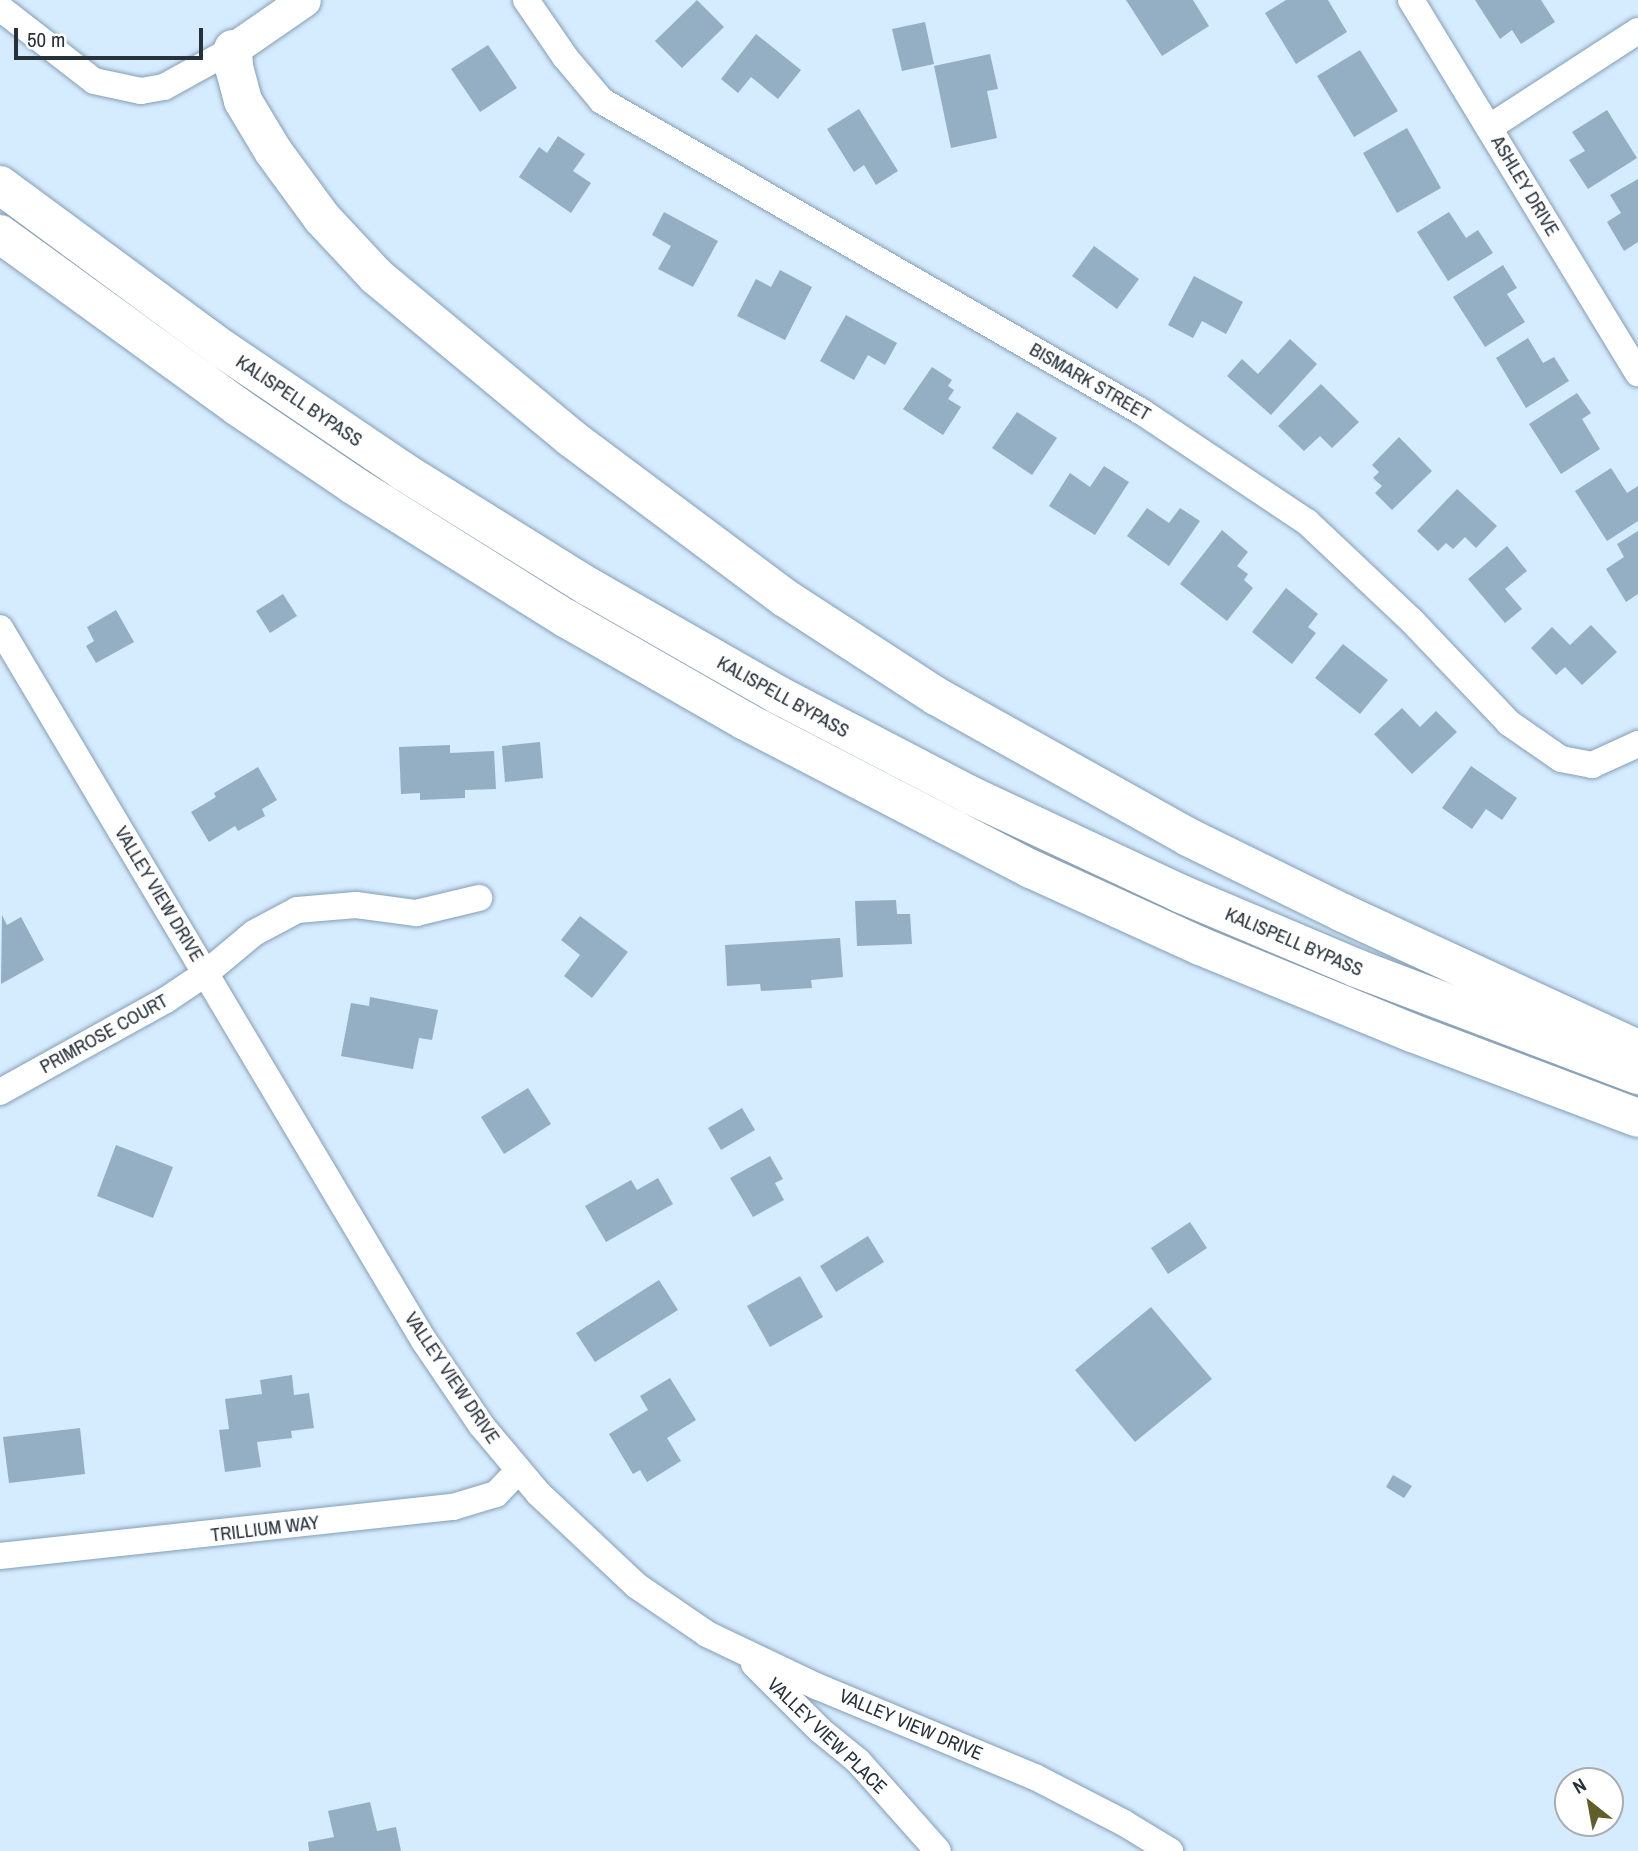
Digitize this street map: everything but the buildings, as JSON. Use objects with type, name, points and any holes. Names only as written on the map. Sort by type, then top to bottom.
[{"type":"highway","points":[[233,49],[234,67],[243,101],[265,140],[322,218],[366,266],[539,413],[741,567],[936,696],[1122,802],[1265,876],[1638,1049]]},
{"type":"highway","name":"KALISPELL BYPASS","points":[[0,185],[224,350],[404,472],[589,587],[778,695],[970,795],[1181,894],[1369,974],[1638,1075]]},
{"type":"highway","name":"KALISPELL BYPASS","points":[[0,234],[238,407],[353,485],[556,612],[745,721],[1031,869],[1200,946],[1412,1033],[1638,1118]]},
{"type":"street","points":[[0,8],[94,81],[141,91],[164,87],[233,49],[304,0]]},
{"type":"street","name":"BISMARK STREET","points":[[526,0],[565,57],[602,101],[1142,412],[1307,522],[1412,621],[1509,723],[1561,759],[1592,765],[1638,744]]},
{"type":"street","name":"ASHLEY DRIVE","points":[[1411,0],[1638,373]]},
{"type":"street","points":[[1490,127],[1638,31]]},
{"type":"street","name":"VALLEY VIEW DRIVE","points":[[0,628],[433,1354],[481,1426],[518,1471],[637,1586],[707,1634],[743,1653],[1035,1777],[1124,1822],[1170,1851]]},
{"type":"street","name":"PRIMROSE COURT","points":[[0,1092],[166,1000],[206,973],[254,933],[297,910],[356,905],[416,913],[480,898]]},
{"type":"street","name":"TRILLIUM WAY","points":[[0,1556],[453,1507],[496,1494],[518,1471]]},
{"type":"street","name":"VALLEY VIEW PLACE","points":[[743,1653],[820,1730],[858,1761],[938,1851]]}]
